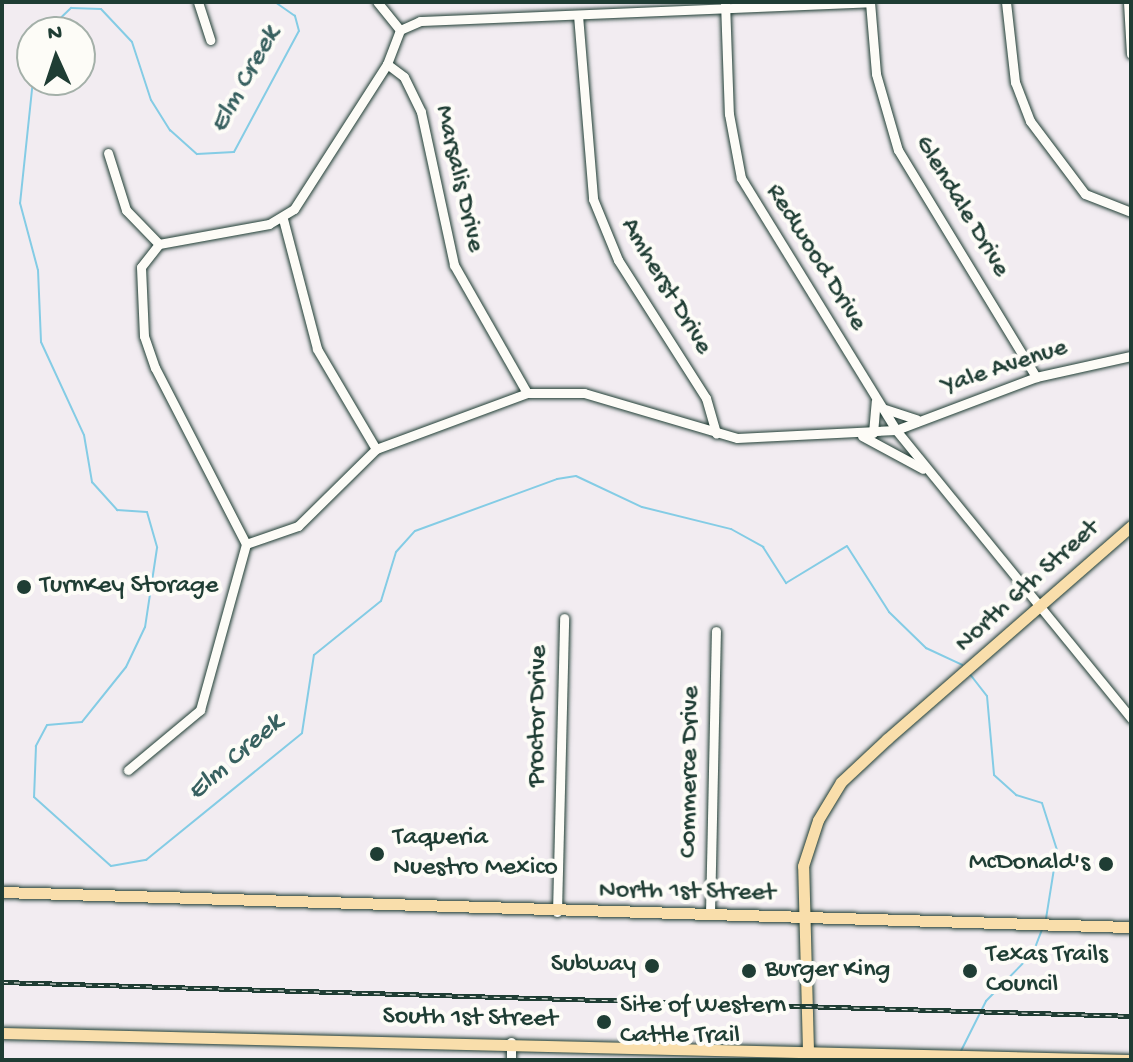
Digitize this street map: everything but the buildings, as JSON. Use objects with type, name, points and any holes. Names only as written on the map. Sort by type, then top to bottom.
[{"type":"main road","name":"North 6th Street","points":[[808,1056],[803,918],[810,841],[841,782],[1131,526]]},
{"type":"main road","name":"North 1st Street","points":[[2,892],[557,912],[1131,927]]},
{"type":"main road","name":"South 1st Street","points":[[2,1033],[511,1042],[808,1056],[941,1055],[1129,1060]]},
{"type":"street","points":[[198,2],[210,40]]},
{"type":"street","points":[[377,2],[400,30]]},
{"type":"street","points":[[128,770],[200,710],[246,544],[178,423],[144,336],[141,267],[159,244],[283,219],[350,129],[387,64],[400,30],[420,21],[578,15],[725,4],[868,2]]},
{"type":"street","name":"Glendale Drive","points":[[868,2],[876,74],[898,150],[1036,377]]},
{"type":"street","points":[[1006,2],[1013,71],[1030,121],[1085,194],[1131,212]]},
{"type":"street","points":[[1128,2],[1131,54]]},
{"type":"street","name":"Redwood Drive","points":[[725,4],[729,114],[741,178],[896,430],[1042,605],[1131,718]]},
{"type":"street","name":"Amherst Drive","points":[[578,15],[593,199],[618,260],[706,398],[716,434]]},
{"type":"street","name":"Marsalis Drive","points":[[387,64],[404,77],[421,112],[454,265],[527,393]]},
{"type":"street","points":[[108,153],[126,210],[159,244]]},
{"type":"street","points":[[283,219],[317,349],[376,449]]},
{"type":"street","name":"Yale Avenue","points":[[527,393],[584,393],[716,434],[873,433],[896,430],[1036,377],[1131,356]]},
{"type":"street","points":[[246,544],[298,526],[376,449],[527,393]]},
{"type":"street","points":[[873,433],[875,394]]},
{"type":"street","points":[[884,409],[920,419],[909,447]]},
{"type":"street","points":[[855,433],[934,477]]},
{"type":"street","name":"Proctor Drive","points":[[557,912],[564,618]]},
{"type":"street","name":"Commerce Drive","points":[[710,914],[716,631]]},
{"type":"street","points":[[511,1042],[511,1060]]},
{"type":"waterway","name":"Elm Creek","points":[[63,16],[71,8],[101,9],[132,42],[151,100],[170,130],[197,154],[234,152],[299,31],[295,16],[275,2]]},
{"type":"waterway","name":"Elm Creek","points":[[31,96],[20,203],[38,270],[41,342],[84,435],[92,482],[117,510],[147,512],[157,548],[145,627],[126,667],[82,722],[47,725],[36,746],[34,797],[111,866],[146,860],[302,733],[314,655],[381,601],[396,552],[415,531],[557,479],[576,476],[642,507],[731,529],[763,547],[786,583],[847,546],[889,612],[926,648],[962,665]]},
{"type":"waterway","name":"Elm Creek","points":[[969,673],[987,696],[994,775],[1016,795],[1042,803],[1057,850],[1046,919]]},
{"type":"waterway","name":"Elm Creek","points":[[961,1051],[986,1001],[1033,953],[1042,929]]},
{"type":"railway","points":[[2,982],[1131,1016]]},
{"type":"place","name":"TurnKey Storage","points":[[24,587]]},
{"type":"place","name":"Taqueria Nuestro Mexico","points":[[377,854]]},
{"type":"place","name":"McDonald's","points":[[1106,864]]},
{"type":"place","name":"Subway","points":[[652,966]]},
{"type":"place","name":"Burger King","points":[[749,971]]},
{"type":"place","name":"Texas Trails Council","points":[[970,971]]},
{"type":"place","name":"Site of Western Cattle Trail","points":[[604,1022]]}]
